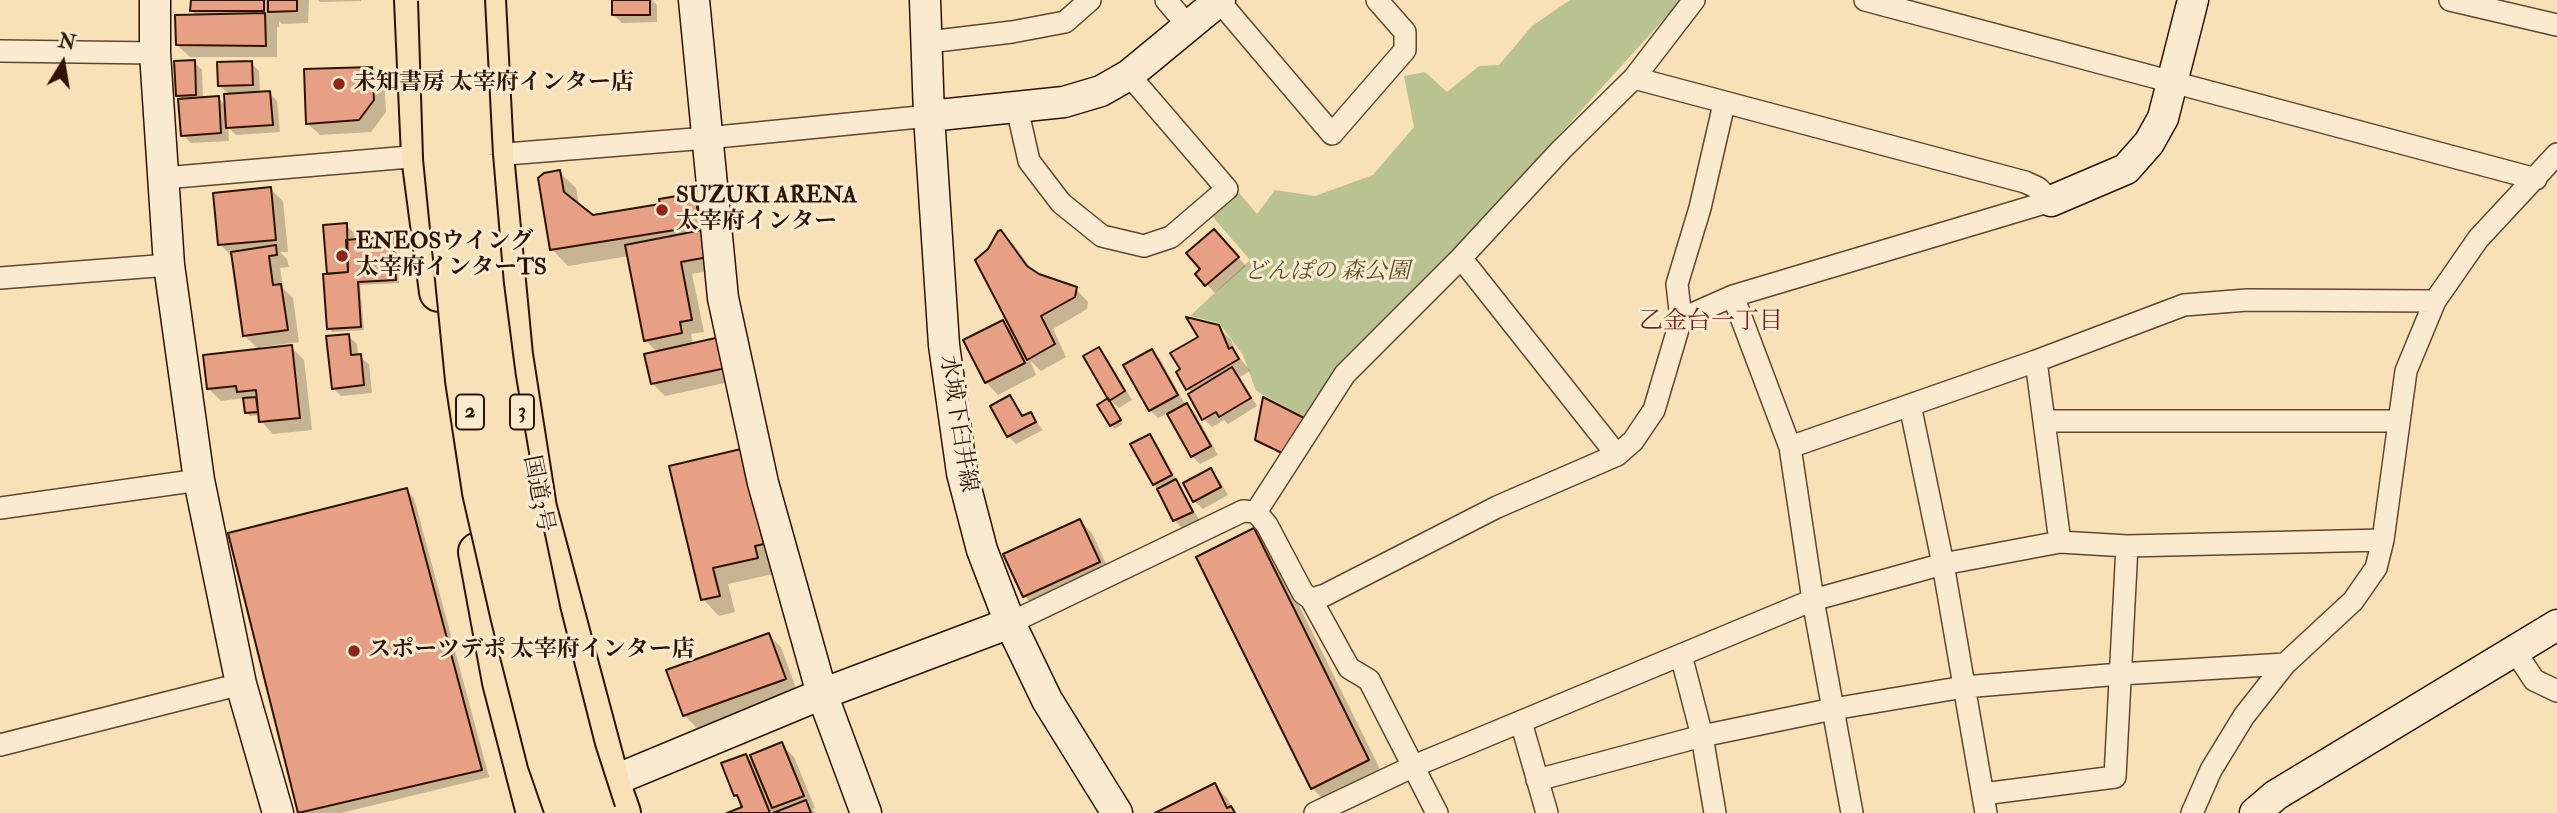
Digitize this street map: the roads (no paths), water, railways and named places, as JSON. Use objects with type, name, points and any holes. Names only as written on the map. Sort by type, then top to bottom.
[{"type":"highway","points":[[414,0],[421,156],[448,364],[474,533],[502,682],[535,813]]},
{"type":"highway","name":"2","points":[[438,0],[443,158],[465,380],[478,467],[511,619],[547,761],[565,813]]},
{"type":"highway","name":"2","points":[[466,0],[473,155],[484,285],[514,484],[541,613],[576,751],[609,803]]},
{"type":"highway","name":"国道3号","points":[[486,0],[494,155],[513,355],[537,508],[609,803]]},
{"type":"street","points":[[155,0],[155,53],[169,265],[199,480],[241,684],[278,813]]},
{"type":"street","points":[[694,0],[723,298],[763,483],[822,694],[866,813]]},
{"type":"street","name":"水城下臼井線","points":[[925,0],[929,116],[943,333],[962,473],[982,550],[1010,623],[1047,700],[1117,813]]},
{"type":"street","points":[[928,42],[1012,32],[1065,22],[1090,0]]},
{"type":"street","points":[[1166,0],[1189,27]]},
{"type":"street","points":[[494,155],[707,138],[1064,102],[1101,92],[1129,75],[1220,0],[1332,134],[1405,50],[1405,32],[1377,0]]},
{"type":"street","points":[[1256,512],[1345,374],[1634,78],[1694,0]]},
{"type":"street","points":[[1865,0],[2536,179]]},
{"type":"street","points":[[1681,319],[1733,296],[2051,201],[2126,169],[2149,143],[2162,118],[2193,0]]},
{"type":"street","points":[[2450,0],[2557,25]]},
{"type":"street","points":[[0,51],[155,53]]},
{"type":"street","points":[[1017,108],[1029,161],[1061,203],[1102,236],[1144,246],[1171,237],[1227,189],[1129,75]]},
{"type":"street","points":[[1634,78],[2025,182],[2038,188],[2051,201]]},
{"type":"street","points":[[1311,599],[1325,595],[1497,507],[1617,455],[1633,441],[1654,410],[1681,319],[1677,284],[1700,208],[1724,104]]},
{"type":"street","points":[[2192,813],[2211,770],[2237,727],[2285,664],[2353,601],[2376,568],[2383,540],[2406,370],[2435,301],[2478,239],[2557,154]]},
{"type":"street","points":[[164,178],[421,156]]},
{"type":"street","points":[[1461,258],[1617,455]]},
{"type":"street","points":[[0,278],[169,265]]},
{"type":"street","points":[[1733,296],[1790,447],[1813,600],[1852,813]]},
{"type":"street","points":[[1790,447],[2036,361],[2184,305],[2247,300],[2435,301]]},
{"type":"street","points":[[2036,361],[2060,542]]},
{"type":"street","points":[[1910,405],[1943,564],[1984,804],[2115,777],[2127,546]]},
{"type":"street","points":[[2044,421],[2399,421]]},
{"type":"street","points":[[0,508],[199,480]]},
{"type":"street","points":[[535,813],[609,803],[822,694],[1010,623],[1243,511],[1256,512],[1267,525],[1303,593],[1311,599],[1349,668],[1369,680],[1437,813]]},
{"type":"street","points":[[1315,813],[1414,766],[1813,600],[1943,564],[2060,542],[2127,546],[2383,540]]},
{"type":"street","points":[[2255,813],[2276,795],[2557,625]]},
{"type":"street","points":[[2515,652],[2534,680],[2557,691]]},
{"type":"street","points":[[1681,655],[1702,736],[1715,813]]},
{"type":"street","points":[[1537,780],[1702,736],[1833,709],[1965,687],[2285,664]]},
{"type":"street","points":[[0,745],[241,684]]},
{"type":"street","points":[[1521,722],[1547,813]]},
{"type":"place","name":"未知書房 太宰府インター店","points":[[339,84]]},
{"type":"place","name":"SUZUKI ARENA 太宰府インター","points":[[662,210]]},
{"type":"place","name":"ENEOSウイング 太宰府インターTS","points":[[342,256]]},
{"type":"place","name":"スポーツデポ 太宰府インター店","points":[[354,651]]},
{"type":"district","name":"乙金台一丁目","points":[[1711,323]]},
{"type":"park label","name":"どんぽの 森公園","points":[[1327,273]]}]
